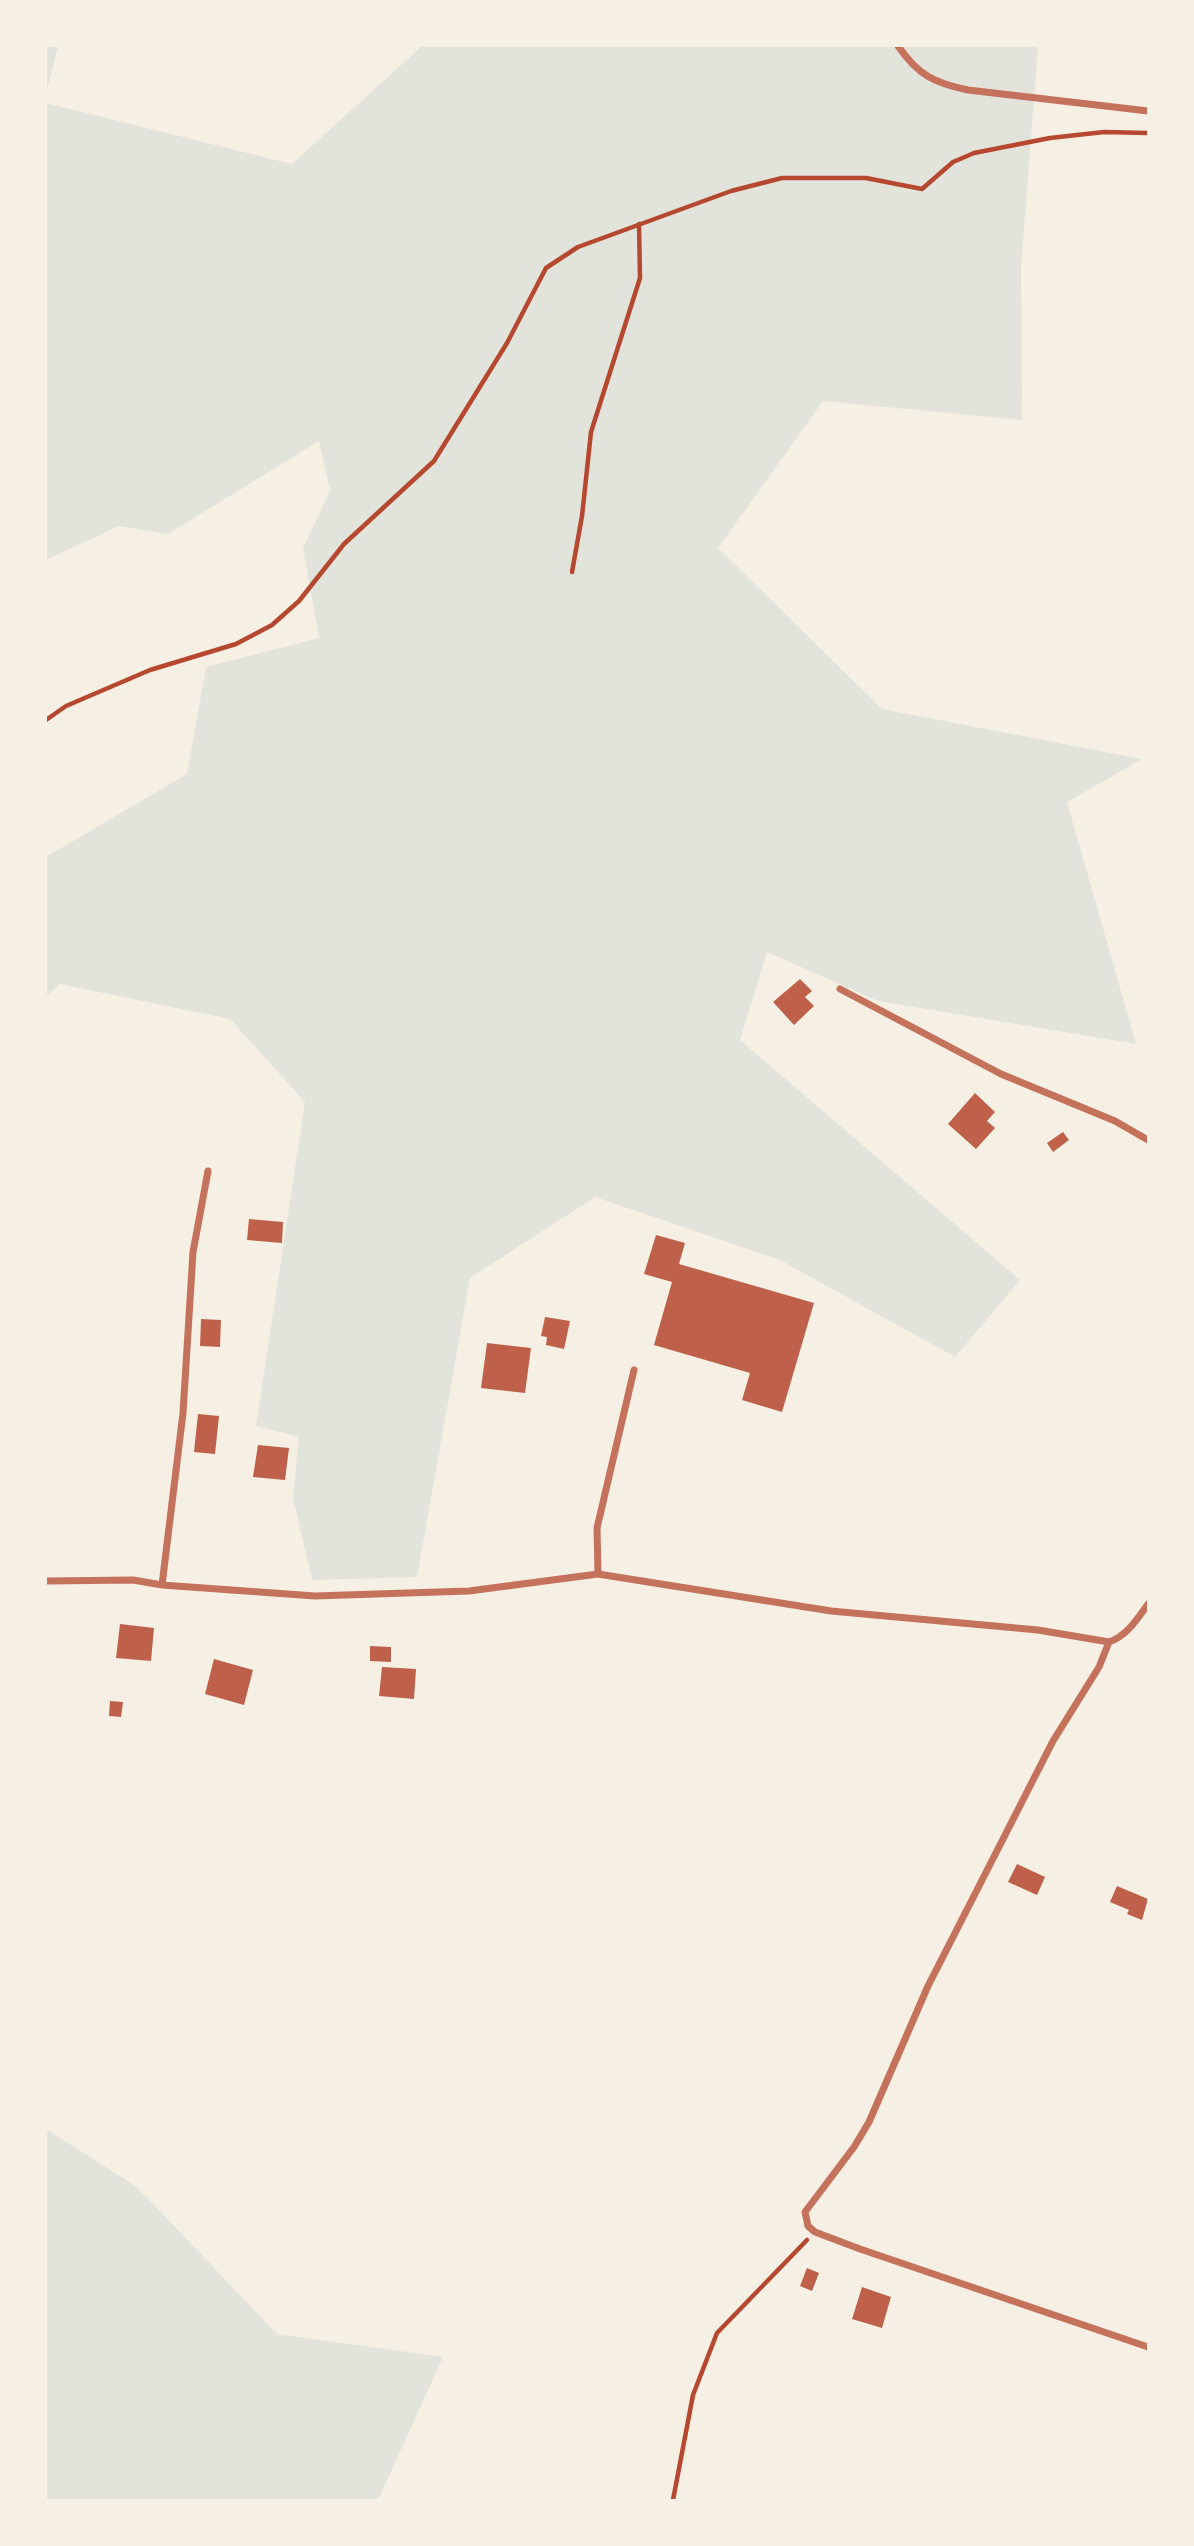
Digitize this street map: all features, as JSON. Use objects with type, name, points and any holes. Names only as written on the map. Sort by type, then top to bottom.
[{"type":"street","points":[[898,46],[925,76],[943,85],[1149,111]]},
{"type":"street","points":[[840,989],[1001,1074],[1115,1121],[1149,1140]]},
{"type":"street","points":[[162,1585],[183,1413],[193,1252],[208,1171]]},
{"type":"street","points":[[598,1574],[597,1528],[634,1370]]},
{"type":"street","points":[[46,1581],[133,1580],[162,1585],[315,1596],[469,1591],[598,1574],[831,1611],[1038,1630],[1110,1642],[1129,1629],[1149,1604]]},
{"type":"street","points":[[1110,1642],[1093,1678],[1053,1741],[928,1986],[869,2122],[854,2147],[805,2211],[808,2225],[815,2232],[1149,2347]]},
{"type":"path","points":[[46,720],[65,706],[150,670],[236,644],[272,625],[299,601],[344,544],[434,461],[507,343],[546,268],[578,247],[731,191],[782,178],[866,178],[922,189],[953,162],[974,153],[1050,138],[1104,132],[1149,133]]},
{"type":"path","points":[[572,572],[582,516],[591,432],[640,278],[639,224]]},
{"type":"path","points":[[673,2501],[694,2395],[717,2333],[815,2232]]},
{"type":"shaded area","points":[[46,46],[58,46],[46,95]]},
{"type":"shaded area","points":[[422,46],[1038,46],[1021,269],[1022,420],[823,401],[718,548],[882,709],[1142,759],[1067,802],[1136,1044],[878,1001],[767,952],[740,1040],[1020,1280],[955,1357],[780,1260],[595,1197],[470,1278],[417,1577],[312,1580],[293,1498],[299,1437],[256,1426],[305,1102],[230,1019],[60,984],[46,996],[46,857],[187,774],[206,667],[319,638],[303,548],[330,491],[319,441],[168,534],[119,526],[46,560],[46,103],[292,164]]},
{"type":"shaded area","points":[[46,2129],[137,2187],[277,2334],[443,2357],[378,2500],[46,2500]]},
{"type":"building","points":[[800,979],[812,991],[805,997],[814,1006],[794,1025],[773,1002]]},
{"type":"building","points":[[975,1093],[995,1112],[987,1121],[995,1128],[976,1149],[948,1124]]},
{"type":"building","points":[[1063,1132],[1069,1140],[1053,1152],[1047,1143]]},
{"type":"building","points":[[249,1219],[283,1222],[282,1243],[247,1240]]},
{"type":"building","points":[[656,1235],[685,1243],[679,1264],[814,1303],[782,1412],[742,1400],[750,1373],[654,1345],[672,1282],[644,1274]]},
{"type":"building","points":[[545,1317],[570,1321],[564,1349],[546,1345],[547,1337],[541,1336]]},
{"type":"building","points":[[201,1319],[221,1320],[220,1347],[200,1346]]},
{"type":"building","points":[[487,1343],[531,1348],[525,1393],[481,1388]]},
{"type":"building","points":[[198,1414],[219,1416],[215,1454],[194,1452]]},
{"type":"building","points":[[258,1445],[289,1448],[285,1480],[253,1477]]},
{"type":"building","points":[[120,1624],[154,1628],[151,1661],[116,1658]]},
{"type":"building","points":[[370,1646],[391,1647],[391,1662],[370,1661]]},
{"type":"building","points":[[214,1659],[253,1670],[244,1705],[205,1694]]},
{"type":"building","points":[[382,1667],[416,1669],[414,1699],[379,1696]]},
{"type":"building","points":[[110,1701],[123,1702],[121,1717],[109,1716]]},
{"type":"building","points":[[1017,1864],[1045,1877],[1037,1895],[1008,1882]]},
{"type":"building","points":[[1117,1886],[1148,1899],[1142,1920],[1127,1914],[1129,1910],[1110,1902]]},
{"type":"building","points":[[807,2268],[819,2273],[812,2291],[800,2286]]},
{"type":"building","points":[[862,2287],[891,2297],[882,2328],[852,2319]]}]
